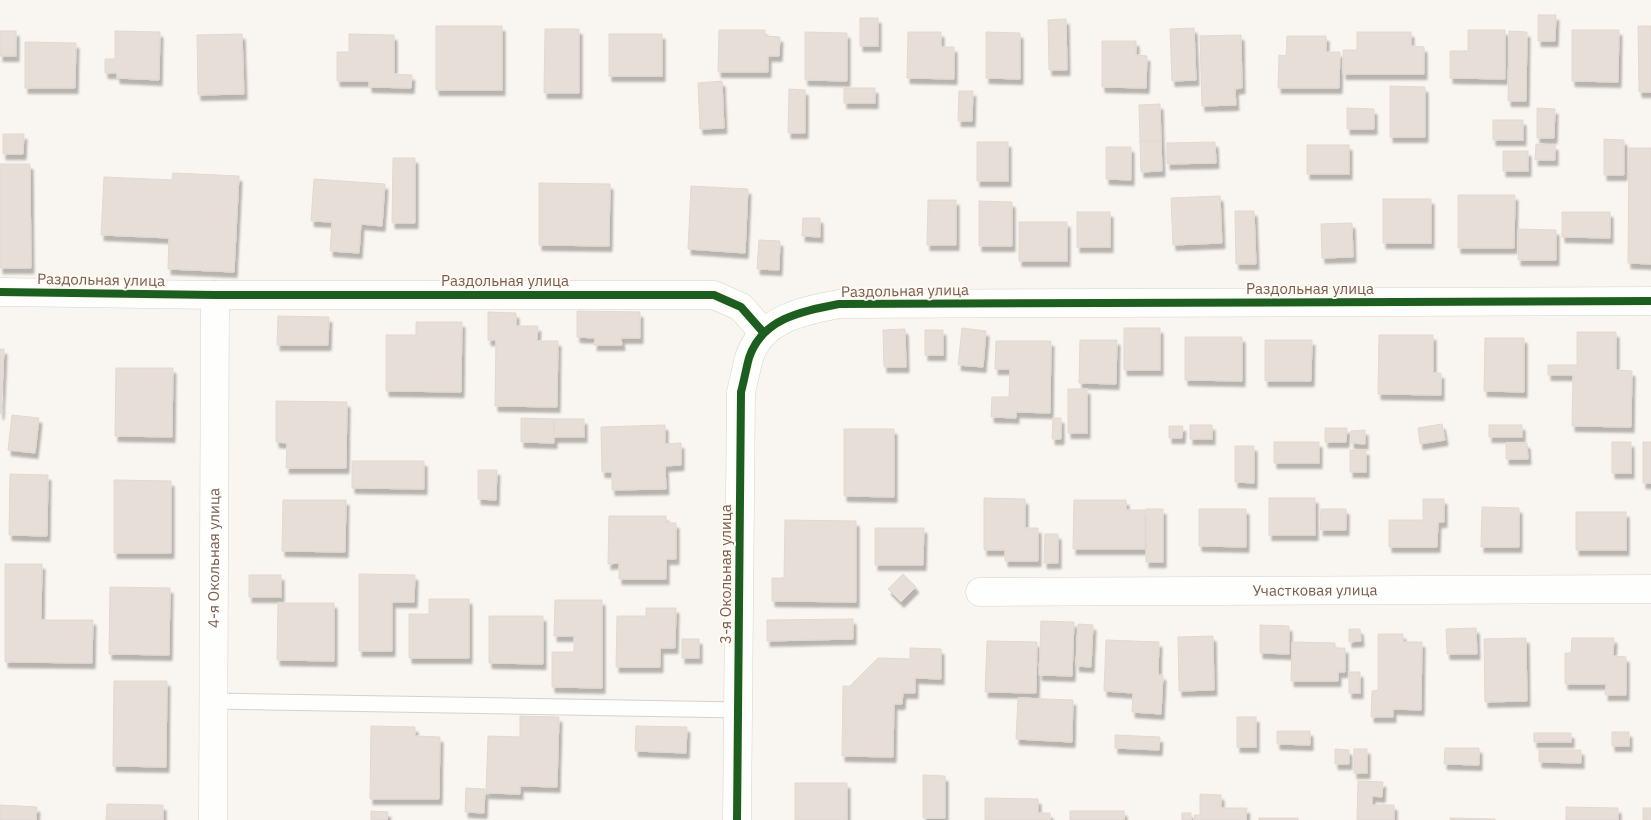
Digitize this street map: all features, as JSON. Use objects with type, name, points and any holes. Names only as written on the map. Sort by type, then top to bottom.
[{"type":"street","name":"Раздольная улица","points":[[0,292],[215,295],[714,295],[741,307],[763,332],[780,321],[806,311],[839,304],[1651,301]]},
{"type":"street","name":"4-я Окольная улица","points":[[213,820],[215,295]]},
{"type":"street","name":"3-я Окольная улица","points":[[737,820],[741,392],[750,356],[763,332]]},
{"type":"street","name":"Участковая улица","points":[[980,592],[1651,589]]},
{"type":"lane","points":[[214,701],[739,710]]},
{"type":"building","points":[[1538,15],[1556,15],[1555,41],[1538,41]]},
{"type":"building","points":[[860,18],[878,18],[878,46],[860,46]]},
{"type":"building","points":[[1066,19],[1067,70],[1049,70],[1048,20]]},
{"type":"building","points":[[436,26],[502,26],[502,90],[436,90]]},
{"type":"building","points":[[1638,26],[1651,26],[1651,92],[1639,92]]},
{"type":"building","points":[[1194,28],[1196,80],[1172,81],[1170,29]]},
{"type":"building","points":[[545,29],[579,29],[579,93],[544,93]]},
{"type":"building","points":[[719,30],[765,30],[765,36],[780,37],[779,56],[768,56],[768,72],[718,72]]},
{"type":"building","points":[[1468,30],[1505,30],[1505,79],[1450,78],[1450,51],[1468,51]]},
{"type":"building","points":[[1572,30],[1619,30],[1618,82],[1572,81]]},
{"type":"building","points":[[0,31],[16,31],[16,56],[0,56]]},
{"type":"building","points":[[115,31],[160,32],[159,80],[117,78],[117,73],[105,73],[105,59],[115,59]]},
{"type":"building","points":[[1509,31],[1527,32],[1526,101],[1508,101]]},
{"type":"building","points":[[805,32],[847,33],[847,81],[805,80]]},
{"type":"building","points":[[908,32],[941,32],[941,47],[954,47],[954,79],[907,78]]},
{"type":"building","points":[[986,32],[1020,33],[1020,79],[986,78]]},
{"type":"building","points":[[1357,32],[1411,32],[1411,46],[1424,47],[1424,74],[1343,74],[1343,50],[1357,50]]},
{"type":"building","points":[[242,34],[244,94],[198,95],[197,35]]},
{"type":"building","points":[[349,34],[394,35],[394,74],[412,75],[411,88],[369,87],[369,81],[337,81],[337,52],[349,52]]},
{"type":"building","points":[[609,34],[662,34],[662,76],[609,76]]},
{"type":"building","points":[[1241,35],[1242,88],[1235,89],[1236,105],[1202,106],[1200,36]]},
{"type":"building","points":[[1287,36],[1326,36],[1326,52],[1340,52],[1339,88],[1278,88],[1279,55],[1286,56]]},
{"type":"building","points":[[1102,41],[1136,41],[1136,55],[1147,56],[1146,88],[1102,87]]},
{"type":"building","points":[[25,42],[76,43],[75,88],[25,88]]},
{"type":"building","points":[[722,81],[724,128],[700,129],[698,83]]},
{"type":"building","points":[[1390,86],[1425,87],[1425,137],[1390,137]]},
{"type":"building","points":[[844,88],[875,88],[875,103],[844,103]]},
{"type":"building","points":[[789,89],[805,90],[805,133],[788,133]]},
{"type":"building","points":[[959,91],[973,91],[972,121],[958,121]]},
{"type":"building","points":[[1160,104],[1161,141],[1140,141],[1139,105]]},
{"type":"building","points":[[1347,108],[1374,109],[1374,129],[1347,129]]},
{"type":"building","points":[[1537,108],[1555,109],[1554,138],[1537,138]]},
{"type":"building","points":[[1493,120],[1523,120],[1523,140],[1493,140]]},
{"type":"building","points":[[3,134],[24,134],[23,154],[3,154]]},
{"type":"building","points":[[1604,139],[1624,140],[1624,175],[1604,175]]},
{"type":"building","points":[[1140,141],[1161,141],[1162,171],[1141,172]]},
{"type":"building","points":[[977,142],[1008,142],[1008,181],[977,181]]},
{"type":"building","points":[[1215,142],[1216,163],[1167,164],[1167,143]]},
{"type":"building","points":[[1536,144],[1555,145],[1555,160],[1535,160]]},
{"type":"building","points":[[1307,145],[1349,145],[1349,174],[1307,174]]},
{"type":"building","points":[[1106,147],[1131,147],[1131,180],[1106,179]]},
{"type":"building","points":[[1629,148],[1651,148],[1651,264],[1628,263]]},
{"type":"building","points":[[1503,151],[1528,151],[1528,171],[1503,171]]},
{"type":"building","points":[[393,158],[415,158],[415,223],[392,223]]},
{"type":"building","points":[[0,164],[30,164],[31,268],[0,268]]},
{"type":"building","points":[[173,173],[239,176],[234,272],[168,269],[169,238],[101,235],[104,177],[172,180]]},
{"type":"building","points":[[314,179],[385,184],[382,226],[361,224],[359,253],[330,251],[332,222],[311,221]]},
{"type":"building","points":[[539,183],[610,184],[609,246],[539,245]]},
{"type":"building","points":[[691,186],[748,189],[745,253],[688,249]]},
{"type":"building","points":[[1458,195],[1515,195],[1514,248],[1458,248]]},
{"type":"building","points":[[1220,196],[1222,243],[1173,245],[1171,198]]},
{"type":"building","points":[[1383,199],[1431,199],[1431,243],[1383,243]]},
{"type":"building","points":[[928,200],[956,200],[956,245],[927,245]]},
{"type":"building","points":[[979,201],[1012,202],[1012,246],[979,246]]},
{"type":"building","points":[[1235,211],[1254,211],[1256,264],[1236,264]]},
{"type":"building","points":[[1077,212],[1110,212],[1110,247],[1077,247]]},
{"type":"building","points":[[1562,212],[1610,212],[1610,238],[1562,237]]},
{"type":"building","points":[[803,218],[820,218],[820,237],[802,236]]},
{"type":"building","points":[[1019,222],[1067,222],[1067,261],[1019,261]]},
{"type":"building","points":[[1352,223],[1353,257],[1322,258],[1321,224]]},
{"type":"building","points":[[1518,229],[1556,230],[1556,260],[1518,260]]},
{"type":"building","points":[[759,240],[780,241],[779,270],[757,269]]},
{"type":"building","points":[[577,311],[640,312],[640,338],[621,338],[622,345],[594,345],[595,338],[577,337]]},
{"type":"building","points":[[488,312],[516,313],[516,326],[538,326],[537,341],[558,341],[557,407],[495,406],[496,340],[488,340]]},
{"type":"building","points":[[278,316],[329,317],[328,345],[277,345]]},
{"type":"building","points":[[416,322],[462,322],[461,392],[386,391],[386,335],[416,335]]},
{"type":"building","points":[[962,328],[986,331],[983,367],[958,365]]},
{"type":"building","points":[[1124,328],[1160,328],[1160,370],[1124,370]]},
{"type":"building","points":[[905,329],[906,367],[884,367],[883,330]]},
{"type":"building","points":[[925,330],[943,330],[943,355],[925,355]]},
{"type":"building","points":[[1577,332],[1616,332],[1616,370],[1632,371],[1631,427],[1572,426],[1573,375],[1548,375],[1548,365],[1577,365]]},
{"type":"building","points":[[1379,335],[1433,335],[1433,373],[1441,373],[1441,395],[1378,394]]},
{"type":"building","points":[[1185,337],[1242,337],[1242,381],[1185,380]]},
{"type":"building","points":[[1485,338],[1524,338],[1524,392],[1484,391]]},
{"type":"building","points":[[1080,340],[1117,340],[1116,384],[1079,383]]},
{"type":"building","points":[[1265,340],[1312,340],[1311,381],[1265,381]]},
{"type":"building","points":[[996,341],[1051,341],[1050,413],[1016,412],[1016,418],[991,417],[992,397],[1009,397],[1010,369],[995,369]]},
{"type":"building","points":[[0,349],[4,349],[1,414],[0,414]]},
{"type":"building","points":[[116,368],[173,368],[172,437],[115,436]]},
{"type":"building","points":[[1068,389],[1087,389],[1087,433],[1068,433]]},
{"type":"building","points":[[276,401],[347,402],[346,468],[286,468],[287,443],[276,442]]},
{"type":"building","points":[[12,415],[39,418],[35,453],[8,450]]},
{"type":"building","points":[[521,418],[554,419],[554,443],[521,442]]},
{"type":"building","points":[[1053,418],[1061,418],[1061,439],[1052,439]]},
{"type":"building","points":[[554,419],[584,419],[584,437],[554,437]]},
{"type":"building","points":[[1442,424],[1445,440],[1420,444],[1418,428]]},
{"type":"building","points":[[665,425],[665,444],[681,443],[681,465],[665,466],[666,489],[612,490],[612,472],[602,472],[601,427]]},
{"type":"building","points":[[1190,425],[1212,425],[1212,439],[1190,439]]},
{"type":"building","points":[[1489,425],[1522,425],[1522,437],[1489,437]]},
{"type":"building","points":[[1169,426],[1183,426],[1182,438],[1169,438]]},
{"type":"building","points":[[1325,428],[1347,428],[1346,442],[1325,442]]},
{"type":"building","points":[[844,429],[894,429],[894,497],[844,496]]},
{"type":"building","points":[[1365,430],[1365,444],[1351,443],[1351,431]]},
{"type":"building","points":[[1274,442],[1319,442],[1319,463],[1274,463]]},
{"type":"building","points":[[1612,442],[1631,442],[1631,473],[1612,473]]},
{"type":"building","points":[[1643,442],[1651,442],[1651,483],[1643,483]]},
{"type":"building","points":[[1506,443],[1527,443],[1528,459],[1506,459]]},
{"type":"building","points":[[1235,446],[1254,446],[1254,483],[1235,482]]},
{"type":"building","points":[[1350,450],[1366,450],[1366,472],[1350,472]]},
{"type":"building","points":[[352,461],[424,461],[424,489],[352,488]]},
{"type":"building","points":[[478,470],[497,470],[496,500],[478,499]]},
{"type":"building","points":[[10,474],[48,475],[47,536],[9,535]]},
{"type":"building","points":[[114,480],[171,481],[171,553],[114,553]]},
{"type":"building","points":[[984,498],[1025,499],[1025,528],[1038,528],[1038,561],[1005,561],[1005,550],[984,550]]},
{"type":"building","points":[[1269,498],[1315,498],[1315,535],[1269,535]]},
{"type":"building","points":[[1423,499],[1444,499],[1444,522],[1438,522],[1437,547],[1389,547],[1389,520],[1423,520]]},
{"type":"building","points":[[283,500],[346,500],[345,552],[282,551]]},
{"type":"building","points":[[1074,500],[1126,500],[1126,510],[1145,510],[1145,549],[1073,549]]},
{"type":"building","points":[[1482,507],[1519,508],[1519,547],[1481,547]]},
{"type":"building","points":[[1146,509],[1163,509],[1163,562],[1146,562]]},
{"type":"building","points":[[1199,509],[1246,509],[1246,547],[1199,546]]},
{"type":"building","points":[[1321,509],[1346,509],[1346,530],[1320,530]]},
{"type":"building","points":[[1576,512],[1626,512],[1626,550],[1576,550]]},
{"type":"building","points":[[609,516],[666,516],[666,523],[676,523],[676,559],[666,559],[666,579],[619,579],[619,563],[608,564]]},
{"type":"building","points":[[785,520],[856,521],[856,602],[772,601],[772,578],[784,578]]},
{"type":"building","points":[[875,528],[924,528],[923,565],[875,565]]},
{"type":"building","points":[[1045,534],[1058,534],[1058,563],[1044,563]]},
{"type":"building","points":[[5,564],[42,564],[41,620],[93,620],[92,663],[5,662]]},
{"type":"building","points":[[359,574],[415,575],[414,602],[392,602],[392,651],[359,651]]},
{"type":"building","points":[[903,574],[916,587],[901,602],[888,589]]},
{"type":"building","points":[[249,575],[281,575],[281,597],[249,597]]},
{"type":"building","points":[[110,587],[170,588],[169,655],[109,654]]},
{"type":"building","points":[[429,599],[469,599],[469,658],[409,658],[409,614],[429,614]]},
{"type":"building","points":[[555,600],[602,600],[602,688],[552,687],[552,652],[574,652],[574,636],[554,636]]},
{"type":"building","points":[[278,603],[334,603],[334,661],[277,660]]},
{"type":"building","points":[[646,608],[676,608],[675,648],[660,648],[660,667],[616,667],[617,616],[646,616]]},
{"type":"building","points":[[489,616],[543,616],[543,664],[489,663]]},
{"type":"building","points":[[853,619],[853,639],[767,641],[767,620]]},
{"type":"building","points":[[1041,621],[1074,622],[1072,676],[1039,675]]},
{"type":"building","points":[[1078,624],[1093,625],[1091,667],[1076,666]]},
{"type":"building","points":[[1260,625],[1289,626],[1289,654],[1260,653]]},
{"type":"building","points":[[1476,628],[1477,654],[1447,654],[1446,629]]},
{"type":"building","points":[[1349,629],[1360,629],[1361,641],[1349,642]]},
{"type":"building","points":[[1378,634],[1403,634],[1403,642],[1422,642],[1421,710],[1393,709],[1393,717],[1371,717],[1372,691],[1378,690]]},
{"type":"building","points":[[1213,636],[1214,690],[1179,691],[1178,637]]},
{"type":"building","points":[[1526,638],[1527,701],[1485,702],[1484,639]]},
{"type":"building","points":[[1572,638],[1614,638],[1613,656],[1626,657],[1626,695],[1605,695],[1606,684],[1565,684],[1565,653],[1571,653]]},
{"type":"building","points":[[682,639],[699,639],[699,658],[682,658]]},
{"type":"building","points":[[1106,640],[1159,642],[1158,675],[1163,675],[1161,714],[1132,712],[1133,693],[1104,691]]},
{"type":"building","points":[[987,641],[1037,642],[1036,693],[985,692]]},
{"type":"building","points":[[1292,642],[1335,643],[1335,648],[1345,648],[1345,672],[1338,672],[1338,681],[1291,681]]},
{"type":"building","points":[[910,648],[941,649],[941,679],[915,678],[915,693],[903,693],[902,704],[894,704],[893,757],[842,756],[843,686],[850,686],[878,658],[910,659]]},
{"type":"building","points":[[1349,672],[1360,672],[1360,693],[1349,693]]},
{"type":"building","points":[[114,681],[167,681],[166,767],[113,766]]},
{"type":"building","points":[[1018,698],[1073,700],[1072,742],[1016,739]]},
{"type":"building","points":[[520,716],[559,717],[557,787],[520,786],[520,794],[486,793],[488,736],[520,737]]},
{"type":"building","points":[[1237,717],[1256,717],[1256,747],[1237,747]]},
{"type":"building","points":[[371,726],[415,727],[415,736],[440,737],[439,799],[370,799]]},
{"type":"building","points":[[636,726],[687,727],[686,753],[635,751]]},
{"type":"building","points":[[1277,731],[1310,731],[1310,745],[1277,744]]},
{"type":"building","points":[[1612,732],[1629,732],[1629,746],[1612,746]]},
{"type":"building","points":[[1534,733],[1571,733],[1571,742],[1534,742]]},
{"type":"building","points":[[1115,735],[1160,737],[1159,750],[1115,748]]},
{"type":"building","points":[[1445,748],[1479,748],[1479,765],[1444,764]]},
{"type":"building","points":[[1335,749],[1349,750],[1349,764],[1335,764]]},
{"type":"building","points":[[1354,749],[1367,749],[1367,773],[1354,773]]},
{"type":"building","points":[[1539,750],[1581,750],[1581,763],[1539,762]]},
{"type":"building","points":[[923,775],[945,776],[945,818],[923,818]]},
{"type":"building","points":[[1358,781],[1383,782],[1382,797],[1372,796],[1372,805],[1394,805],[1394,820],[1357,820]]},
{"type":"building","points":[[795,783],[847,783],[847,820],[795,820]]},
{"type":"building","points":[[466,788],[485,789],[484,813],[465,812]]},
{"type":"building","points":[[1200,794],[1221,795],[1221,808],[1247,808],[1246,820],[1194,820],[1194,815],[1200,815]]},
{"type":"building","points":[[985,798],[1038,799],[1038,813],[1050,813],[1050,820],[985,820]]},
{"type":"building","points":[[107,804],[163,805],[163,820],[106,820]]},
{"type":"building","points":[[0,805],[37,807],[36,820],[0,820]]},
{"type":"building","points":[[1566,807],[1618,808],[1618,820],[1566,820]]},
{"type":"building","points":[[1643,808],[1651,808],[1651,820],[1643,820]]},
{"type":"building","points":[[371,811],[388,812],[387,820],[371,820]]},
{"type":"building","points":[[1070,811],[1124,811],[1124,820],[1070,820]]},
{"type":"building","points":[[1182,813],[1191,813],[1191,820],[1182,820]]},
{"type":"building","points":[[1259,818],[1298,818],[1298,820],[1259,820]]},
{"type":"building","points":[[1450,818],[1495,819],[1495,820],[1450,820]]},
{"type":"cycle path","points":[[0,292],[215,295],[714,295],[741,307],[763,332]]},
{"type":"cycle path","points":[[737,820],[741,392],[749,358],[755,344],[774,325],[798,314],[839,304],[1651,301]]}]
